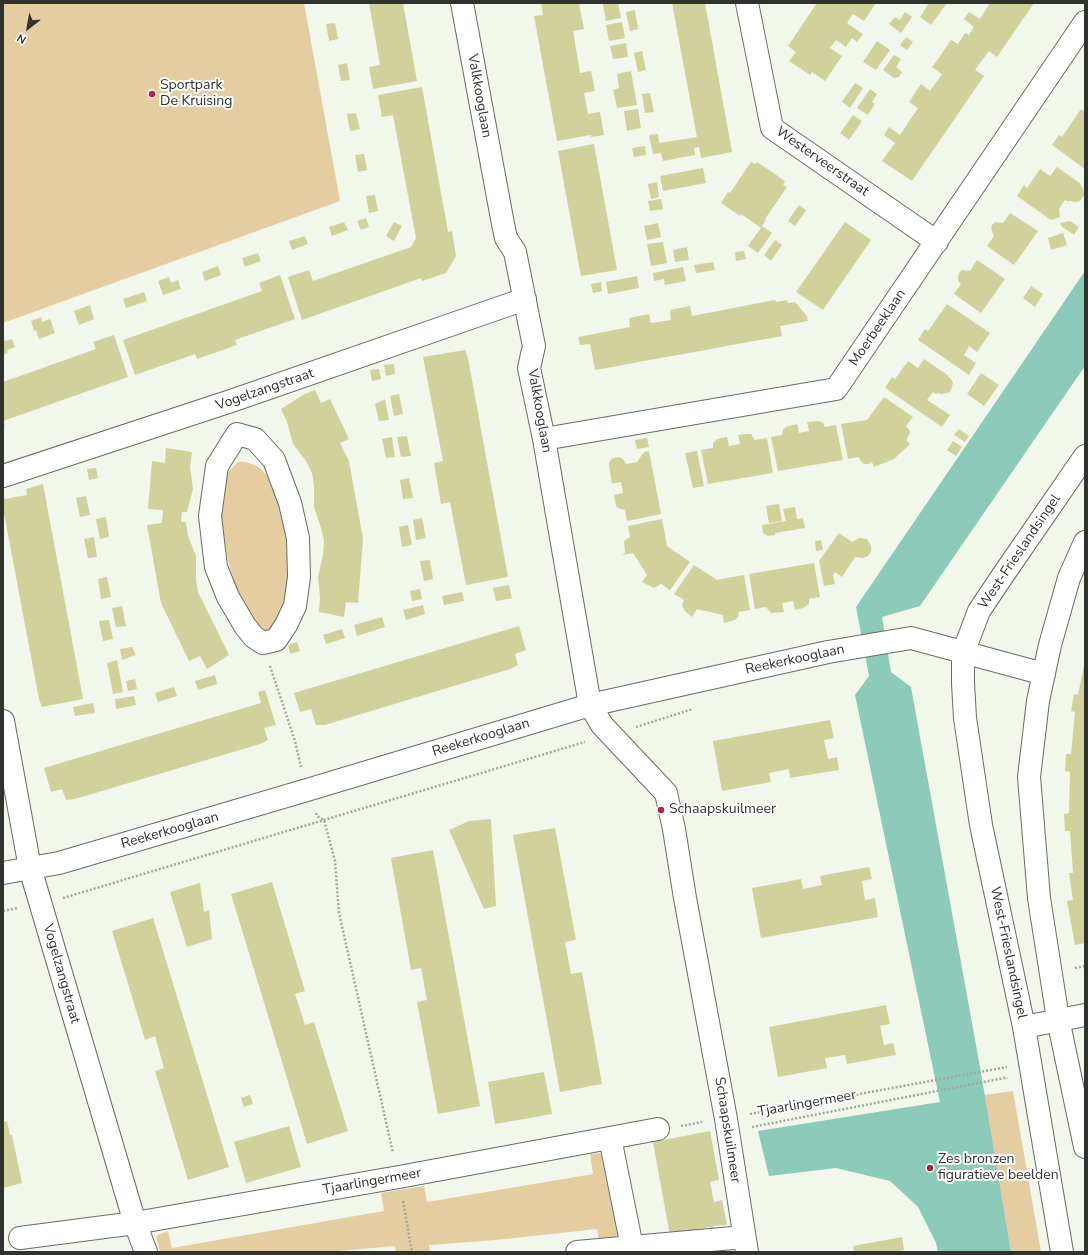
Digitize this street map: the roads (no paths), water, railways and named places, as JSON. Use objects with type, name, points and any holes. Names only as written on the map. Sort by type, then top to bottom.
[{"type":"street","name":"Valkkooglaan","points":[[462,3],[502,224],[506,238],[516,252],[534,346],[529,368],[544,439],[590,704]]},
{"type":"street","name":"Westerveerstraat","points":[[747,3],[772,128],[936,242]]},
{"type":"street","name":"Moerbeeklaan","points":[[544,439],[836,389],[1085,22]]},
{"type":"street","name":"Vogelzangstraat","points":[[3,476],[234,400],[525,299]]},
{"type":"street","points":[[234,400],[238,434],[217,466],[210,516],[216,566],[228,597],[245,626],[254,637],[263,643],[276,640],[286,625],[295,606],[299,577],[298,538],[290,503],[274,460],[255,439],[238,434]]},
{"type":"street","name":"West-Frieslandsingel","points":[[1062,1252],[1024,1027],[981,825],[965,718],[963,653],[979,612],[1085,456]]},
{"type":"street","points":[[1085,542],[1070,578],[1050,645],[1038,701],[1029,777],[1039,898],[1058,1019],[1085,1147]]},
{"type":"street","name":"Reekerkooglaan","points":[[3,873],[59,863],[307,790],[590,704],[854,648],[911,638],[963,653]]},
{"type":"street","points":[[963,653],[1044,674]]},
{"type":"street","name":"Schaapskuilmeer","points":[[590,704],[602,725],[666,793],[674,829],[685,898],[727,1125],[746,1244]]},
{"type":"street","name":"Vogelzangstraat","points":[[3,721],[30,868],[135,1223]]},
{"type":"street","points":[[1024,1027],[1058,1019],[1085,1015]]},
{"type":"street","name":"Tjaarlingermeer","points":[[20,1238],[135,1223],[399,1177],[658,1129]]},
{"type":"street","points":[[610,1138],[632,1247]]},
{"type":"street","points":[[135,1223],[146,1252]]},
{"type":"street","points":[[577,1252],[632,1247],[746,1244]]},
{"type":"water","points":[[1085,271],[1085,366],[920,606],[882,617],[891,672],[911,687],[980,1067],[1011,1252],[938,1252],[936,1243],[918,1207],[890,1181],[836,1168],[769,1176],[758,1131],[940,1102],[855,695],[869,676],[856,607]]},
{"type":"place","name":"Sportpark De Kruising","points":[[152,94]]},
{"type":"place","name":"Schaapskuilmeer","points":[[661,810]]},
{"type":"place","name":"Zes bronzen figuratieve beelden","points":[[930,1168]]}]
